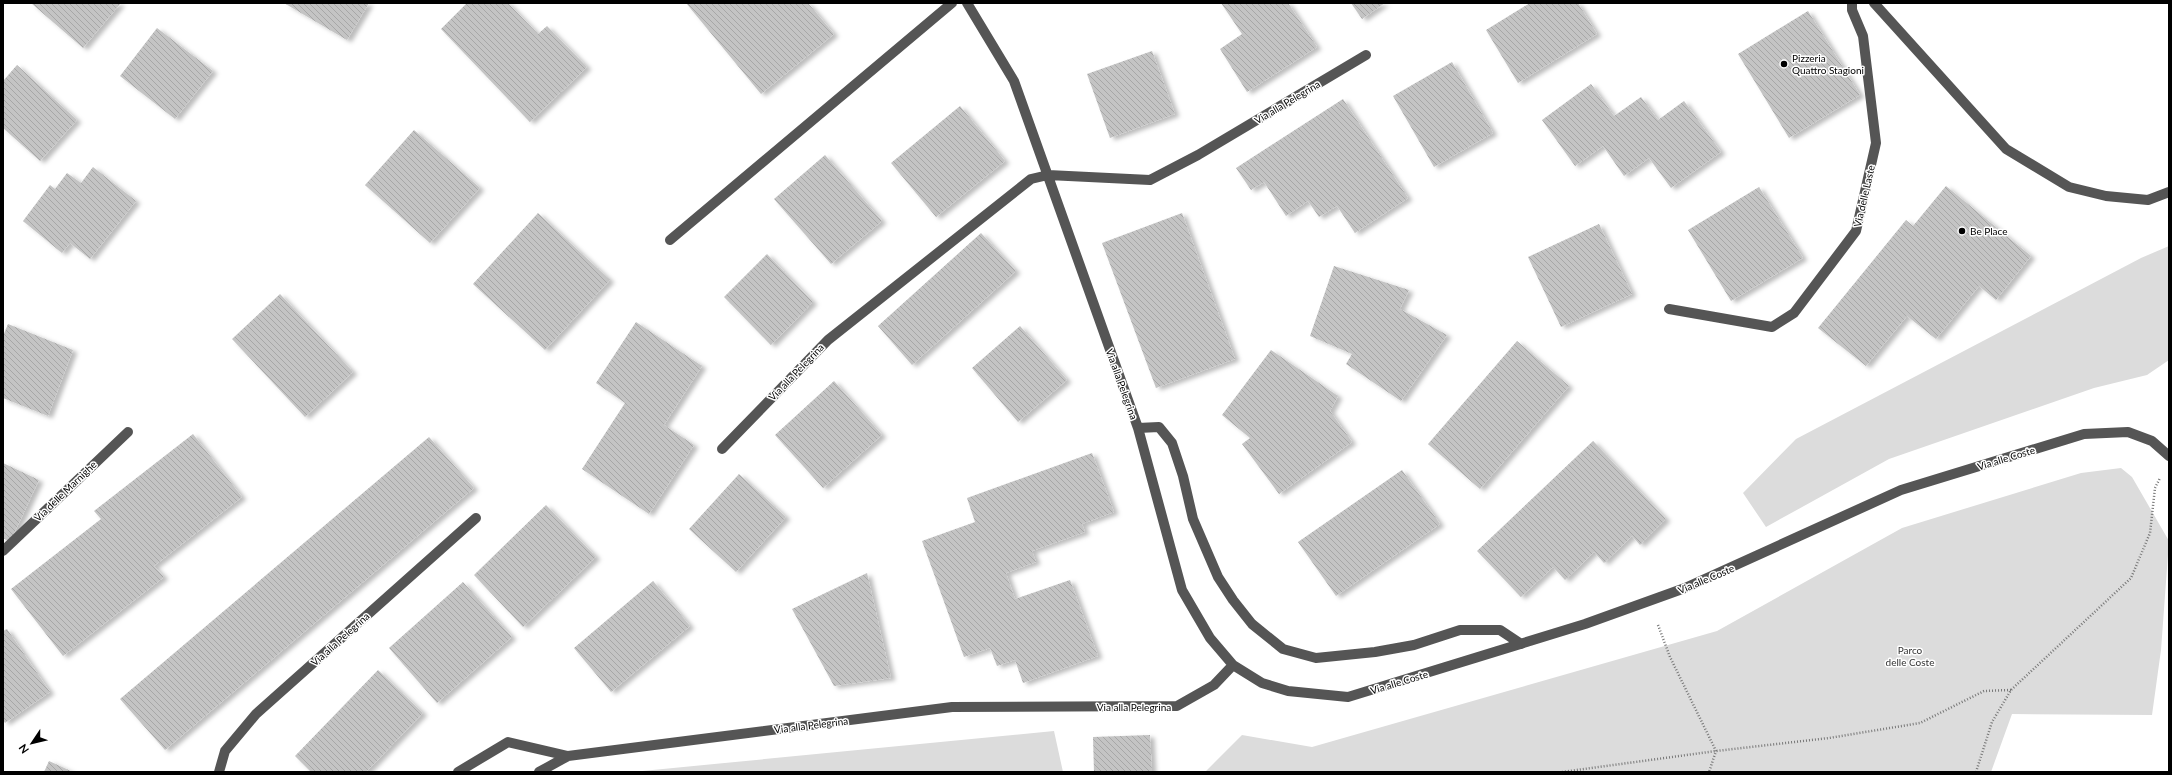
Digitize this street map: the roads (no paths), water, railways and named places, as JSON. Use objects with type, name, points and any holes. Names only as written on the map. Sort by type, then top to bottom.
[{"type":"street","points":[[670,240],[952,3]]},
{"type":"street","name":"Via alla Pelegrina","points":[[458,772],[508,742],[568,756],[952,707],[1177,706],[1214,685],[1233,665],[1210,638],[1182,590],[1138,428],[1014,81],[967,3]]},
{"type":"street","name":"Via delle Laste","points":[[1669,309],[1772,326],[1794,313],[1856,231],[1876,143],[1863,36],[1852,10],[1852,3]]},
{"type":"street","points":[[1874,3],[2006,148],[2069,187],[2106,196],[2148,200],[2169,192]]},
{"type":"street","name":"Via alla Pelegrina","points":[[722,449],[828,340],[1030,179],[1048,175],[1150,180],[1198,155],[1366,55]]},
{"type":"street","points":[[1138,428],[1159,427],[1172,443],[1183,476],[1193,519],[1218,577],[1233,600],[1252,624],[1283,649],[1316,658],[1375,652],[1414,645],[1460,630],[1500,630],[1521,644]]},
{"type":"street","name":"Via delle Marnighe","points":[[3,551],[128,432]]},
{"type":"street","name":"Via alle Coste","points":[[1233,665],[1262,683],[1288,691],[1348,697],[1585,624],[1685,588],[1901,490],[2084,434],[2128,432],[2152,441],[2169,456]]},
{"type":"street","name":"Via alla Pelegrina","points":[[219,772],[225,751],[256,714],[476,518]]},
{"type":"street","name":"Via alla Pelegrina","points":[[539,772],[568,756]]},
{"type":"place","name":"Pizzeria Quattro Stagioni","points":[[1784,64]]},
{"type":"place","name":"Be Place","points":[[1962,231]]},
{"type":"park label","name":"Parco delle Coste","points":[[1910,656]]}]
